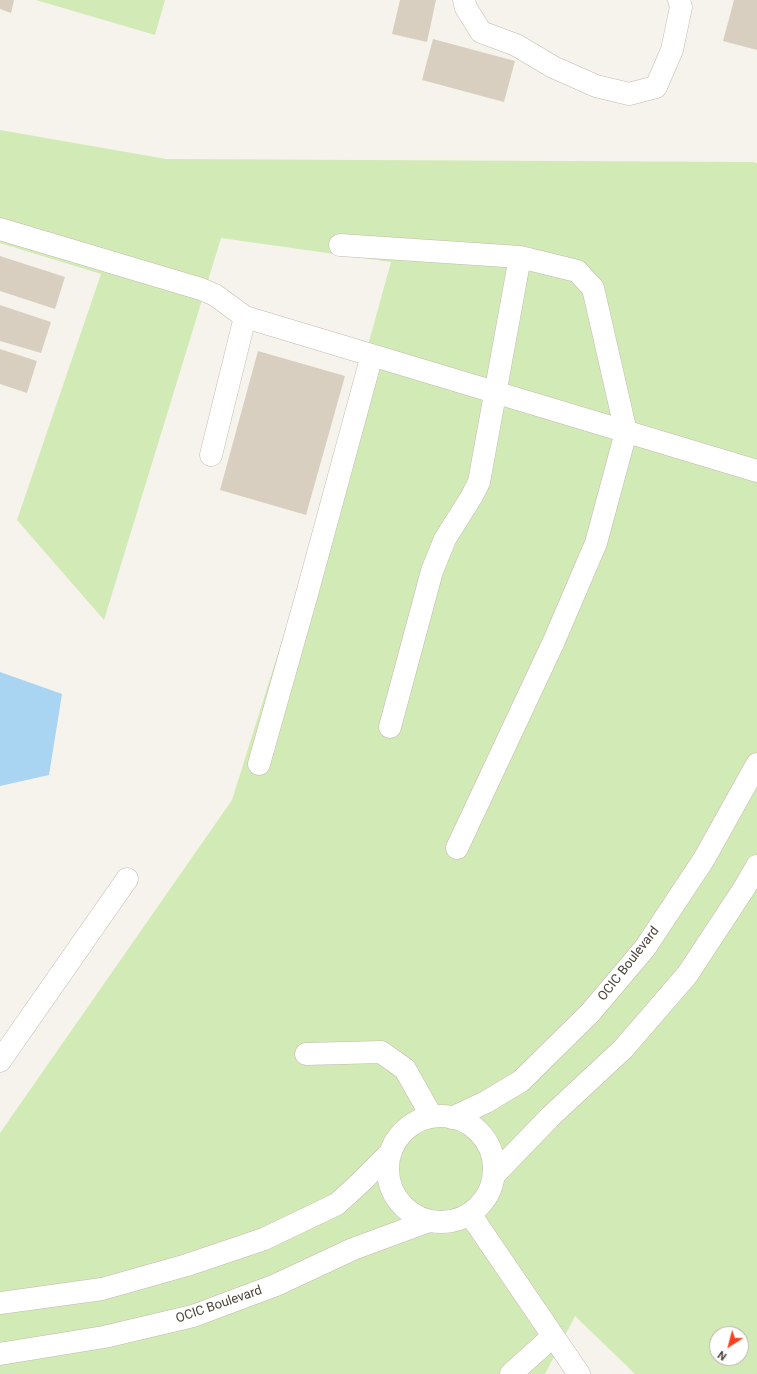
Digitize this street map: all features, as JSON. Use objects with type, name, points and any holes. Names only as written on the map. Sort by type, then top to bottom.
[{"type":"street","points":[[464,0],[466,8],[481,32],[516,45],[553,68],[596,86],[629,94],[656,87],[672,50],[681,8],[679,0]]},
{"type":"street","points":[[0,229],[201,289],[215,295],[245,317],[757,472]]},
{"type":"street","points":[[340,245],[520,257],[577,271],[593,288],[626,432],[596,543],[554,641],[457,848]]},
{"type":"street","points":[[390,727],[432,571],[445,538],[472,496],[479,482],[494,392],[520,257]]},
{"type":"street","points":[[211,455],[245,317]]},
{"type":"street","points":[[259,764],[372,355]]},
{"type":"street","name":"OCIC Boulevard","points":[[442,1117],[486,1102],[521,1081],[590,1014],[645,948],[704,859],[757,764]]},
{"type":"street","points":[[494,1174],[551,1116],[623,1049],[687,975],[757,866]]},
{"type":"street","points":[[0,1061],[127,879]]},
{"type":"street","points":[[306,1054],[381,1052],[405,1069],[442,1117]]},
{"type":"street","points":[[0,1303],[102,1289],[187,1265],[264,1239],[337,1204],[390,1152],[406,1129],[418,1121],[442,1117],[470,1125],[484,1138],[492,1155],[494,1174],[490,1190],[482,1204],[470,1214],[457,1220],[443,1223],[429,1221],[409,1212],[394,1195],[388,1174],[390,1152]]},
{"type":"street","points":[[470,1214],[552,1337],[579,1374]]},
{"type":"street","name":"OCIC Boulevard","points":[[0,1354],[104,1337],[193,1316],[276,1285],[352,1249],[429,1221]]},
{"type":"street","points":[[511,1374],[552,1337]]},
{"type":"green space","points":[[36,0],[165,0],[155,35]]},
{"type":"green space","points":[[0,130],[166,159],[757,163],[757,1374],[635,1374],[575,1316],[545,1374],[0,1374],[0,1133],[232,800],[320,519],[391,262],[221,238],[104,620],[17,520],[101,274],[0,243]]},
{"type":"water","points":[[0,672],[62,694],[49,775],[0,786]]},
{"type":"building","points":[[0,0],[14,0],[11,13],[0,9]]},
{"type":"building","points":[[400,0],[436,0],[427,42],[392,34]]},
{"type":"building","points":[[734,0],[757,0],[757,50],[723,41]]},
{"type":"building","points":[[433,39],[515,61],[504,102],[422,80]]},
{"type":"building","points":[[0,256],[65,277],[55,309],[0,291]]},
{"type":"building","points":[[0,305],[51,322],[41,353],[0,341]]},
{"type":"building","points":[[0,349],[37,361],[27,393],[0,384]]},
{"type":"building","points":[[258,351],[345,376],[306,515],[220,490]]}]
